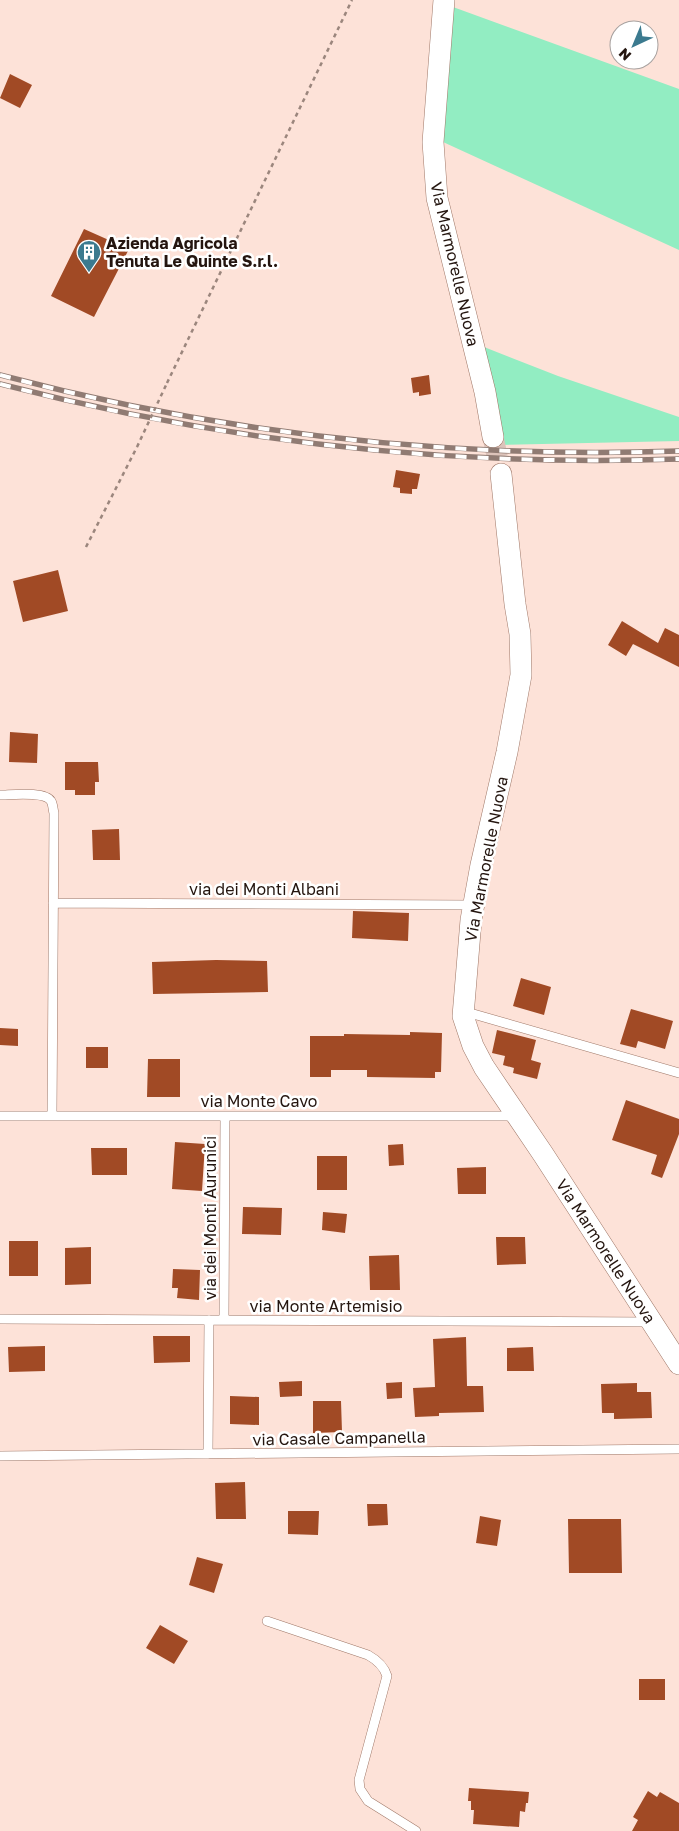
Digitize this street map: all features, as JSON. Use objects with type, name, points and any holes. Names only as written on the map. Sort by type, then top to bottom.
[{"type":"street","name":"Via Marmorelle Nuova","points":[[444,0],[433,142],[436,188],[443,227],[485,392],[493,437]]},
{"type":"street","name":"Via Marmorelle Nuova","points":[[500,474],[520,634],[521,675],[470,929],[463,1011],[467,1032],[484,1067],[518,1116],[679,1364]]},
{"type":"lane","points":[[0,795],[36,795],[46,797],[51,801],[54,813],[52,1116]]},
{"type":"lane","name":"via dei Monti Albani","points":[[53,903],[474,905]]},
{"type":"lane","points":[[463,1011],[679,1073]]},
{"type":"lane","name":"via Monte Cavo","points":[[0,1116],[518,1116]]},
{"type":"lane","name":"via dei Monti Aurunici","points":[[224,1320],[225,1116]]},
{"type":"lane","name":"via Monte Artemisio","points":[[0,1319],[652,1322]]},
{"type":"lane","name":"via dei Monti Aurunici","points":[[208,1454],[209,1320]]},
{"type":"lane","name":"via Casale Campanella","points":[[0,1456],[679,1449]]},
{"type":"lane","points":[[267,1621],[368,1655],[376,1659],[385,1669],[387,1676],[359,1780],[360,1789],[368,1801],[416,1831]]},
{"type":"path","points":[[86,548],[137,447],[352,0]]},
{"type":"green space","points":[[453,7],[609,64],[609,70],[627,70],[679,89],[679,250],[443,142]]},
{"type":"green space","points":[[484,347],[558,376],[679,417],[679,441],[501,445],[496,397]]},
{"type":"building","points":[[10,74],[32,85],[20,108],[0,98]]},
{"type":"building","name":"Azienda Agricola Tenuta Le Quinte S.r.l.","points":[[84,229],[129,249],[94,317],[51,296]]},
{"type":"building","points":[[429,375],[431,394],[419,396],[419,392],[413,393],[411,378]]},
{"type":"building","points":[[396,470],[420,474],[417,489],[412,489],[412,494],[400,493],[400,488],[393,487]]},
{"type":"building","points":[[58,570],[68,611],[23,622],[13,581]]},
{"type":"building","points":[[622,621],[658,643],[665,628],[679,635],[679,667],[633,644],[626,656],[608,645]]},
{"type":"building","points":[[10,732],[38,734],[37,763],[9,762]]},
{"type":"building","points":[[65,762],[98,762],[99,782],[95,782],[95,795],[75,795],[75,790],[65,790]]},
{"type":"building","points":[[119,829],[120,860],[93,860],[92,830]]},
{"type":"building","points":[[353,911],[409,913],[408,941],[352,938]]},
{"type":"building","points":[[267,961],[268,992],[153,994],[152,962]]},
{"type":"building","points":[[521,978],[551,987],[544,1015],[513,1006]]},
{"type":"building","points":[[631,1009],[673,1021],[665,1049],[638,1041],[636,1048],[620,1044]]},
{"type":"building","points":[[0,1028],[18,1029],[18,1046],[0,1045]]},
{"type":"building","points":[[497,1030],[536,1040],[531,1060],[541,1063],[537,1079],[513,1073],[514,1068],[503,1065],[505,1056],[492,1053]]},
{"type":"building","points":[[410,1032],[442,1033],[441,1072],[435,1072],[435,1078],[367,1077],[367,1070],[331,1070],[331,1077],[310,1077],[310,1036],[344,1036],[344,1034],[410,1035]]},
{"type":"building","points":[[86,1047],[108,1047],[108,1068],[86,1068]]},
{"type":"building","points":[[148,1059],[180,1059],[180,1097],[147,1097]]},
{"type":"building","points":[[626,1100],[679,1119],[679,1134],[662,1178],[651,1174],[657,1155],[612,1140]]},
{"type":"building","points":[[175,1142],[205,1144],[202,1191],[172,1189]]},
{"type":"building","points":[[403,1144],[404,1165],[389,1166],[388,1145]]},
{"type":"building","points":[[91,1148],[127,1148],[127,1175],[92,1175]]},
{"type":"building","points":[[317,1156],[347,1156],[347,1190],[317,1190]]},
{"type":"building","points":[[486,1167],[486,1194],[458,1194],[457,1168]]},
{"type":"building","points":[[243,1207],[282,1208],[281,1235],[242,1234]]},
{"type":"building","points":[[323,1212],[347,1214],[345,1233],[322,1230]]},
{"type":"building","points":[[496,1237],[525,1237],[526,1264],[497,1265]]},
{"type":"building","points":[[9,1241],[38,1241],[38,1276],[9,1276]]},
{"type":"building","points":[[91,1247],[91,1284],[65,1285],[65,1248]]},
{"type":"building","points":[[399,1255],[400,1290],[370,1290],[369,1256]]},
{"type":"building","points":[[173,1269],[200,1270],[199,1300],[177,1298],[178,1288],[172,1288]]},
{"type":"building","points":[[153,1336],[190,1336],[190,1362],[154,1363]]},
{"type":"building","points":[[466,1337],[467,1386],[483,1386],[484,1412],[439,1413],[439,1416],[415,1417],[413,1388],[435,1387],[433,1339]]},
{"type":"building","points":[[45,1346],[45,1371],[9,1372],[8,1347]]},
{"type":"building","points":[[533,1347],[534,1371],[507,1371],[507,1348]]},
{"type":"building","points":[[302,1381],[302,1396],[280,1397],[279,1382]]},
{"type":"building","points":[[402,1382],[402,1398],[387,1399],[386,1383]]},
{"type":"building","points":[[637,1383],[637,1392],[651,1392],[652,1418],[614,1419],[614,1413],[602,1413],[601,1384]]},
{"type":"building","points":[[230,1396],[259,1397],[259,1425],[230,1424]]},
{"type":"building","points":[[313,1401],[341,1401],[342,1432],[313,1433]]},
{"type":"building","points":[[245,1482],[246,1519],[216,1519],[215,1483]]},
{"type":"building","points":[[367,1504],[387,1504],[388,1525],[368,1526]]},
{"type":"building","points":[[288,1511],[319,1511],[318,1535],[288,1534]]},
{"type":"building","points":[[480,1516],[501,1520],[497,1546],[476,1543]]},
{"type":"building","points":[[568,1519],[621,1519],[622,1573],[569,1573]]},
{"type":"building","points":[[197,1557],[223,1564],[214,1593],[189,1585]]},
{"type":"building","points":[[160,1625],[188,1641],[174,1664],[146,1648]]},
{"type":"building","points":[[639,1679],[665,1679],[665,1700],[639,1700]]},
{"type":"building","points":[[469,1788],[529,1792],[525,1812],[520,1811],[519,1827],[473,1824],[474,1810],[471,1810],[471,1801],[468,1801]]},
{"type":"building","points":[[648,1791],[657,1797],[660,1792],[679,1803],[679,1831],[632,1831],[638,1820],[633,1817]]},
{"type":"tunnel","points":[[493,437],[501,474]]},
{"type":"railway","points":[[0,375],[84,396],[168,413],[252,427],[337,438],[507,451],[679,451]]},
{"type":"railway","points":[[0,384],[168,421],[252,435],[337,446],[507,459],[679,459]]},
{"type":"place","name":"Azienda Agricola Tenuta Le Quinte S.r.l.","points":[[89,273]]}]
